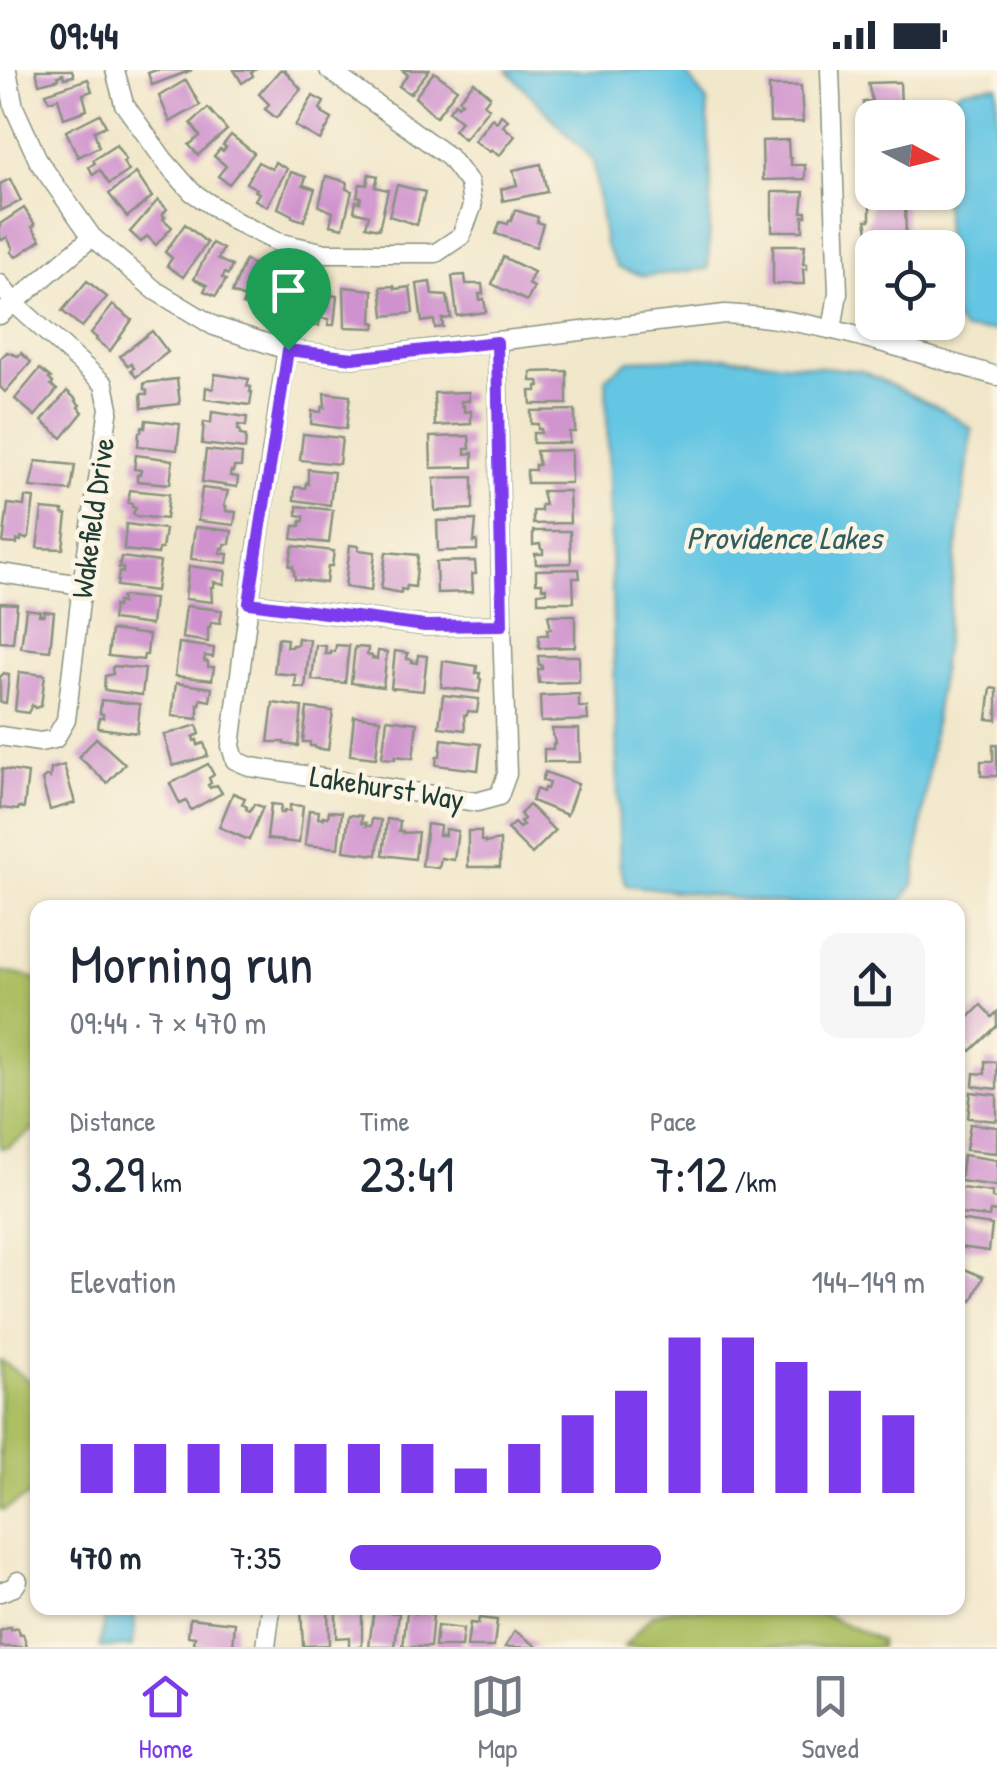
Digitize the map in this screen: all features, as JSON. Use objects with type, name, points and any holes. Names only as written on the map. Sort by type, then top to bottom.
[{"type":"street","points":[[7,70],[14,107],[39,162],[92,237],[156,292],[214,326],[288,350],[353,358],[726,314],[780,319],[832,330],[997,376]]},
{"type":"street","points":[[116,70],[124,104],[192,192],[235,221],[277,242],[326,254],[436,253],[461,236],[472,206],[469,183],[449,157],[329,70]]},
{"type":"street","points":[[830,70],[838,292],[832,330]]},
{"type":"street","points":[[7,309],[92,237]]},
{"type":"street","name":"Wakefield Drive","points":[[0,284],[7,309],[104,384],[109,408],[66,720],[54,739],[40,742],[0,736]]},
{"type":"street","name":"Lakehurst Way","points":[[288,350],[249,603],[231,746],[235,760],[251,767],[478,802],[498,796],[508,774],[497,342]]},
{"type":"street","points":[[0,573],[82,584]]},
{"type":"street","points":[[249,603],[425,626],[502,625]]},
{"type":"street","points":[[0,1582],[12,1578],[18,1581],[14,1587],[0,1592]]},
{"type":"street","points":[[266,1647],[271,1615]]},
{"type":"green space","points":[[0,971],[30,977],[30,1132],[0,1148]]},
{"type":"green space","points":[[0,1360],[30,1381],[30,1495],[0,1509]]},
{"type":"green space","points":[[652,1615],[825,1615],[880,1640],[880,1647],[624,1647]]},
{"type":"water","points":[[507,70],[686,73],[707,102],[711,183],[708,269],[644,276],[618,268],[605,245],[593,161]]},
{"type":"water","points":[[997,85],[997,330],[965,331],[965,230],[945,230],[945,210],[965,210],[965,100],[947,100],[964,89]]},
{"type":"water","name":"Providence Lakes","points":[[726,357],[862,371],[945,411],[972,429],[914,884],[902,900],[750,900],[627,885],[620,867],[606,377],[630,360]]},
{"type":"water","points":[[105,1615],[134,1615],[132,1647],[100,1647]]},
{"type":"building","points":[[36,70],[72,70],[74,76],[64,78],[63,74],[59,79],[39,84]]},
{"type":"building","points":[[192,70],[152,85],[148,73]]},
{"type":"building","points":[[234,70],[255,70],[242,83]]},
{"type":"building","points":[[280,70],[301,89],[276,118],[265,109],[269,104],[259,94]]},
{"type":"building","points":[[402,70],[429,70],[410,94],[399,86],[408,75]]},
{"type":"building","points":[[434,72],[457,89],[436,117],[415,97]]},
{"type":"building","points":[[88,79],[92,91],[83,94],[87,110],[64,118],[58,98],[49,101],[46,93]]},
{"type":"building","points":[[186,80],[200,105],[170,122],[159,96]]},
{"type":"building","points":[[474,82],[490,96],[484,104],[489,108],[464,139],[454,130],[461,121],[449,111],[455,103],[458,106],[462,102],[459,99]]},
{"type":"building","points":[[900,82],[901,100],[872,100],[868,83]]},
{"type":"building","points":[[769,86],[801,86],[803,122],[770,122]]},
{"type":"building","points":[[313,96],[324,102],[320,109],[332,119],[320,140],[295,126]]},
{"type":"building","points":[[208,108],[227,130],[198,155],[189,145],[200,136],[191,123]]},
{"type":"building","points":[[100,114],[106,126],[94,131],[99,147],[78,157],[66,131]]},
{"type":"building","points":[[501,115],[508,120],[503,126],[515,136],[499,156],[474,141],[492,118],[497,122]]},
{"type":"building","points":[[231,135],[254,153],[229,184],[218,176],[226,166],[214,156],[220,149],[223,151]]},
{"type":"building","points":[[788,140],[791,165],[805,165],[805,179],[763,180],[762,141]]},
{"type":"building","points":[[116,145],[129,171],[109,184],[100,170],[93,175],[89,167]]},
{"type":"building","points":[[258,162],[272,169],[275,162],[287,169],[267,206],[255,200],[257,189],[246,183]]},
{"type":"building","points":[[541,164],[547,192],[503,201],[501,189],[517,185],[513,170]]},
{"type":"building","points":[[291,172],[306,177],[303,185],[315,189],[304,221],[278,208]]},
{"type":"building","points":[[136,173],[152,197],[127,217],[109,194]]},
{"type":"building","points":[[369,174],[378,176],[375,187],[388,190],[379,229],[366,226],[369,215],[354,211],[356,201],[360,202],[360,184],[367,185]]},
{"type":"building","points":[[326,176],[347,182],[346,189],[352,191],[343,228],[330,225],[333,212],[319,206]]},
{"type":"building","points":[[10,179],[21,201],[0,211],[0,184]]},
{"type":"building","points":[[397,185],[425,192],[417,225],[389,216]]},
{"type":"building","points":[[772,192],[804,192],[803,231],[772,231]]},
{"type":"building","points":[[158,200],[167,209],[163,219],[172,227],[156,245],[147,236],[141,242],[130,232]]},
{"type":"building","points":[[24,208],[41,240],[16,257],[7,237],[0,237],[0,224]]},
{"type":"building","points":[[515,210],[538,217],[537,222],[543,224],[536,247],[496,234],[500,222],[508,224]]},
{"type":"building","points":[[870,210],[905,210],[906,230],[868,230],[866,220],[870,220]]},
{"type":"building","points":[[185,224],[207,243],[183,277],[167,266],[172,258],[165,252]]},
{"type":"building","points":[[212,243],[223,249],[218,259],[232,266],[222,278],[226,280],[216,296],[204,291],[207,285],[194,279]]},
{"type":"building","points":[[773,245],[805,245],[804,284],[773,284]]},
{"type":"building","points":[[503,257],[534,272],[528,284],[534,287],[527,301],[492,284]]},
{"type":"building","points":[[245,260],[270,274],[258,303],[252,301],[250,308],[242,305],[245,298],[232,293]]},
{"type":"building","points":[[277,273],[289,276],[287,285],[302,291],[294,305],[298,306],[293,326],[279,322],[281,315],[267,311]]},
{"type":"building","points":[[465,275],[466,284],[482,284],[483,294],[479,294],[486,312],[457,316],[452,276]]},
{"type":"building","points":[[87,281],[107,297],[82,327],[62,311]]},
{"type":"building","points":[[310,282],[323,284],[322,294],[337,296],[334,325],[328,325],[329,319],[320,318],[319,326],[305,325]]},
{"type":"building","points":[[430,282],[432,295],[447,296],[451,318],[442,319],[443,327],[435,328],[434,320],[422,322],[417,284]]},
{"type":"building","points":[[344,287],[373,290],[375,328],[345,327]]},
{"type":"building","points":[[381,287],[410,287],[413,313],[384,316]]},
{"type":"building","points":[[113,305],[132,320],[110,351],[91,333]]},
{"type":"building","points":[[152,331],[168,352],[136,377],[131,364],[128,366],[120,356]]},
{"type":"building","points":[[7,352],[18,356],[21,353],[31,362],[5,392],[0,387],[0,359]]},
{"type":"building","points":[[40,369],[57,390],[35,416],[15,399]]},
{"type":"building","points":[[567,371],[567,404],[531,404],[530,391],[537,391],[540,386],[539,381],[531,381],[531,372]]},
{"type":"building","points":[[215,374],[249,379],[250,405],[205,399],[206,387],[213,389]]},
{"type":"building","points":[[177,379],[180,404],[142,408],[141,394],[147,394],[144,383]]},
{"type":"building","points":[[67,391],[83,412],[62,438],[42,421]]},
{"type":"building","points":[[469,392],[469,401],[461,401],[464,412],[471,411],[471,424],[435,426],[434,393]]},
{"type":"building","points":[[324,393],[350,396],[346,429],[311,424],[312,411],[321,412],[325,407]]},
{"type":"building","points":[[575,410],[575,432],[569,432],[569,443],[533,443],[533,433],[541,433],[541,429],[538,424],[531,424],[531,411]]},
{"type":"building","points":[[212,412],[247,417],[246,426],[238,425],[240,435],[246,436],[245,449],[202,444],[204,422],[211,423]]},
{"type":"building","points":[[146,420],[180,424],[177,450],[138,446],[139,432],[145,428]]},
{"type":"building","points":[[303,434],[342,438],[339,464],[300,460]]},
{"type":"building","points":[[469,436],[470,449],[465,449],[465,454],[473,453],[473,467],[431,468],[430,437]]},
{"type":"building","points":[[206,450],[242,454],[241,467],[234,467],[230,476],[238,477],[237,487],[202,482]]},
{"type":"building","points":[[571,450],[571,483],[527,483],[527,470],[535,470],[535,465],[539,465],[536,451]]},
{"type":"building","points":[[136,455],[173,460],[170,484],[137,481],[141,470],[134,469]]},
{"type":"building","points":[[36,461],[75,465],[71,491],[30,487]]},
{"type":"building","points":[[308,469],[334,472],[330,505],[294,500],[295,487],[305,488],[308,484]]},
{"type":"building","points":[[473,477],[473,509],[435,511],[434,478]]},
{"type":"building","points":[[202,488],[228,491],[224,506],[226,511],[236,512],[234,525],[198,521]]},
{"type":"building","points":[[130,490],[169,494],[166,519],[136,516],[136,508],[128,503]]},
{"type":"building","points":[[542,491],[569,491],[570,523],[533,524],[533,511],[541,511],[541,505],[545,505]]},
{"type":"building","points":[[25,497],[34,498],[29,537],[21,537],[17,544],[3,543],[8,504],[24,506]]},
{"type":"building","points":[[297,506],[333,510],[329,543],[292,539],[294,526],[304,521],[304,516],[297,515]]},
{"type":"building","points":[[42,509],[67,515],[63,549],[37,548]]},
{"type":"building","points":[[476,520],[477,550],[438,551],[437,521]]},
{"type":"building","points":[[126,524],[165,529],[158,554],[124,550]]},
{"type":"building","points":[[195,527],[232,531],[230,544],[225,544],[220,553],[228,554],[227,563],[191,559]]},
{"type":"building","points":[[533,531],[570,531],[571,563],[536,564],[535,554],[543,554],[543,550],[540,544],[533,545]]},
{"type":"building","points":[[350,545],[375,552],[371,591],[345,587]]},
{"type":"building","points":[[293,546],[334,551],[326,583],[295,579],[293,566],[289,566]]},
{"type":"building","points":[[386,552],[418,555],[415,587],[407,586],[401,593],[381,589]]},
{"type":"building","points":[[121,557],[160,562],[156,591],[117,586],[119,572],[123,573],[123,568],[119,568]]},
{"type":"building","points":[[475,561],[473,592],[437,593],[436,562]]},
{"type":"building","points":[[189,566],[226,571],[224,584],[214,582],[211,587],[212,602],[185,599]]},
{"type":"building","points":[[579,569],[580,578],[573,578],[574,602],[538,602],[538,593],[546,592],[546,588],[536,583],[536,570]]},
{"type":"building","points":[[124,596],[154,599],[151,625],[112,620],[114,606],[122,603]]},
{"type":"building","points":[[0,603],[17,604],[13,643],[0,642]]},
{"type":"building","points":[[186,606],[222,610],[220,623],[211,622],[208,627],[208,642],[182,638]]},
{"type":"building","points":[[26,609],[40,611],[39,615],[54,612],[50,651],[21,648]]},
{"type":"building","points":[[548,615],[575,615],[575,647],[539,648],[539,635],[548,635],[547,629],[551,629]]},
{"type":"building","points":[[111,630],[149,635],[143,660],[108,656]]},
{"type":"building","points":[[278,638],[287,639],[286,647],[297,645],[298,638],[310,640],[305,688],[295,687],[296,675],[274,673]]},
{"type":"building","points":[[179,643],[214,648],[213,657],[205,656],[204,661],[208,667],[214,667],[212,680],[175,676]]},
{"type":"building","points":[[316,645],[326,646],[325,654],[335,652],[336,645],[349,646],[345,683],[312,680]]},
{"type":"building","points":[[355,647],[368,648],[367,655],[377,659],[378,651],[387,652],[383,687],[351,683]]},
{"type":"building","points":[[395,651],[408,653],[407,659],[417,663],[418,655],[427,656],[423,691],[391,688]]},
{"type":"building","points":[[538,656],[579,656],[579,682],[539,683],[538,669],[542,665]]},
{"type":"building","points":[[443,661],[477,666],[479,692],[441,687]]},
{"type":"building","points":[[114,666],[145,669],[142,695],[104,690],[105,676],[113,674]]},
{"type":"building","points":[[19,672],[45,675],[41,706],[32,705],[28,713],[15,711]]},
{"type":"building","points":[[4,673],[9,675],[6,703],[0,702],[0,677]]},
{"type":"building","points":[[176,683],[212,688],[210,701],[201,699],[198,704],[198,719],[172,716]]},
{"type":"building","points":[[991,688],[997,689],[997,720],[987,719]]},
{"type":"building","points":[[579,694],[579,707],[587,707],[588,720],[541,722],[540,696]]},
{"type":"building","points":[[443,695],[479,699],[477,712],[464,715],[465,730],[439,727]]},
{"type":"building","points":[[101,700],[140,704],[137,733],[98,728],[99,718],[103,718]]},
{"type":"building","points":[[273,703],[302,707],[298,746],[268,742]]},
{"type":"building","points":[[307,708],[333,711],[328,750],[303,742]]},
{"type":"building","points":[[354,716],[380,719],[376,758],[350,755]]},
{"type":"building","points":[[387,719],[417,723],[413,758],[382,758]]},
{"type":"building","points":[[197,725],[200,734],[193,737],[194,741],[198,745],[204,743],[208,756],[173,766],[164,735]]},
{"type":"building","points":[[552,729],[579,729],[580,762],[544,762],[544,749],[553,749],[555,744]]},
{"type":"building","points":[[96,738],[125,764],[107,783],[79,757]]},
{"type":"building","points":[[442,739],[481,744],[478,770],[436,765]]},
{"type":"building","points":[[993,745],[997,745],[997,776],[981,776],[981,761],[993,761]]},
{"type":"building","points":[[208,764],[214,775],[208,785],[217,785],[222,793],[191,810],[186,801],[180,804],[170,784]]},
{"type":"building","points":[[64,765],[75,803],[50,810],[42,780],[50,778],[51,769]]},
{"type":"building","points":[[2,769],[28,773],[24,808],[0,808]]},
{"type":"building","points":[[545,772],[578,784],[567,815],[532,801],[536,789],[547,789],[549,783],[542,780]]},
{"type":"building","points":[[233,793],[245,798],[242,804],[250,811],[254,804],[263,807],[249,840],[219,827]]},
{"type":"building","points":[[271,804],[281,805],[280,813],[290,811],[290,805],[303,806],[299,843],[267,839]]},
{"type":"building","points":[[529,805],[555,831],[532,854],[507,829],[514,823],[519,828],[523,825],[520,814]]},
{"type":"building","points":[[309,810],[319,811],[318,818],[323,819],[329,811],[342,812],[338,848],[305,845]]},
{"type":"building","points":[[349,815],[362,816],[361,823],[366,826],[371,826],[372,819],[381,820],[377,855],[344,851]]},
{"type":"building","points":[[387,819],[400,821],[399,831],[403,833],[418,832],[415,859],[383,855]]},
{"type":"building","points":[[427,824],[440,826],[439,835],[445,835],[445,829],[458,831],[454,860],[441,858],[439,868],[422,866]]},
{"type":"building","points":[[468,831],[481,831],[481,841],[485,843],[500,840],[500,867],[468,867]]},
{"type":"building","points":[[981,1005],[992,1017],[997,1012],[997,1026],[971,1051],[965,1045],[965,1021]]},
{"type":"building","points":[[985,1061],[997,1062],[997,1089],[973,1086],[974,1073],[985,1074]]},
{"type":"building","points":[[971,1092],[997,1095],[997,1121],[968,1118]]},
{"type":"building","points":[[970,1124],[997,1127],[997,1153],[966,1150]]},
{"type":"building","points":[[965,1155],[997,1160],[997,1186],[965,1182]]},
{"type":"building","points":[[965,1189],[992,1192],[992,1198],[997,1199],[997,1212],[990,1211],[989,1217],[965,1215]]},
{"type":"building","points":[[965,1221],[992,1225],[989,1251],[965,1248]]},
{"type":"building","points":[[965,1269],[983,1277],[972,1301],[965,1298]]},
{"type":"building","points":[[301,1615],[328,1615],[329,1645],[303,1646]]},
{"type":"building","points":[[336,1615],[362,1615],[362,1647],[349,1647],[349,1637],[336,1638]]},
{"type":"building","points":[[373,1615],[399,1615],[395,1647],[369,1647]]},
{"type":"building","points":[[407,1615],[433,1615],[430,1647],[403,1647]]},
{"type":"building","points":[[190,1618],[235,1623],[233,1647],[194,1644],[195,1637],[188,1636]]},
{"type":"building","points":[[479,1618],[497,1620],[494,1647],[467,1647],[470,1623],[478,1624]]},
{"type":"building","points":[[437,1626],[463,1629],[461,1647],[435,1647]]},
{"type":"building","points":[[11,1627],[23,1634],[27,1647],[0,1647],[0,1631]]},
{"type":"building","points":[[515,1631],[538,1647],[505,1647]]},
{"type":"route","points":[[497,342],[502,625],[425,626],[249,603],[288,350],[353,358],[497,342]]}]
